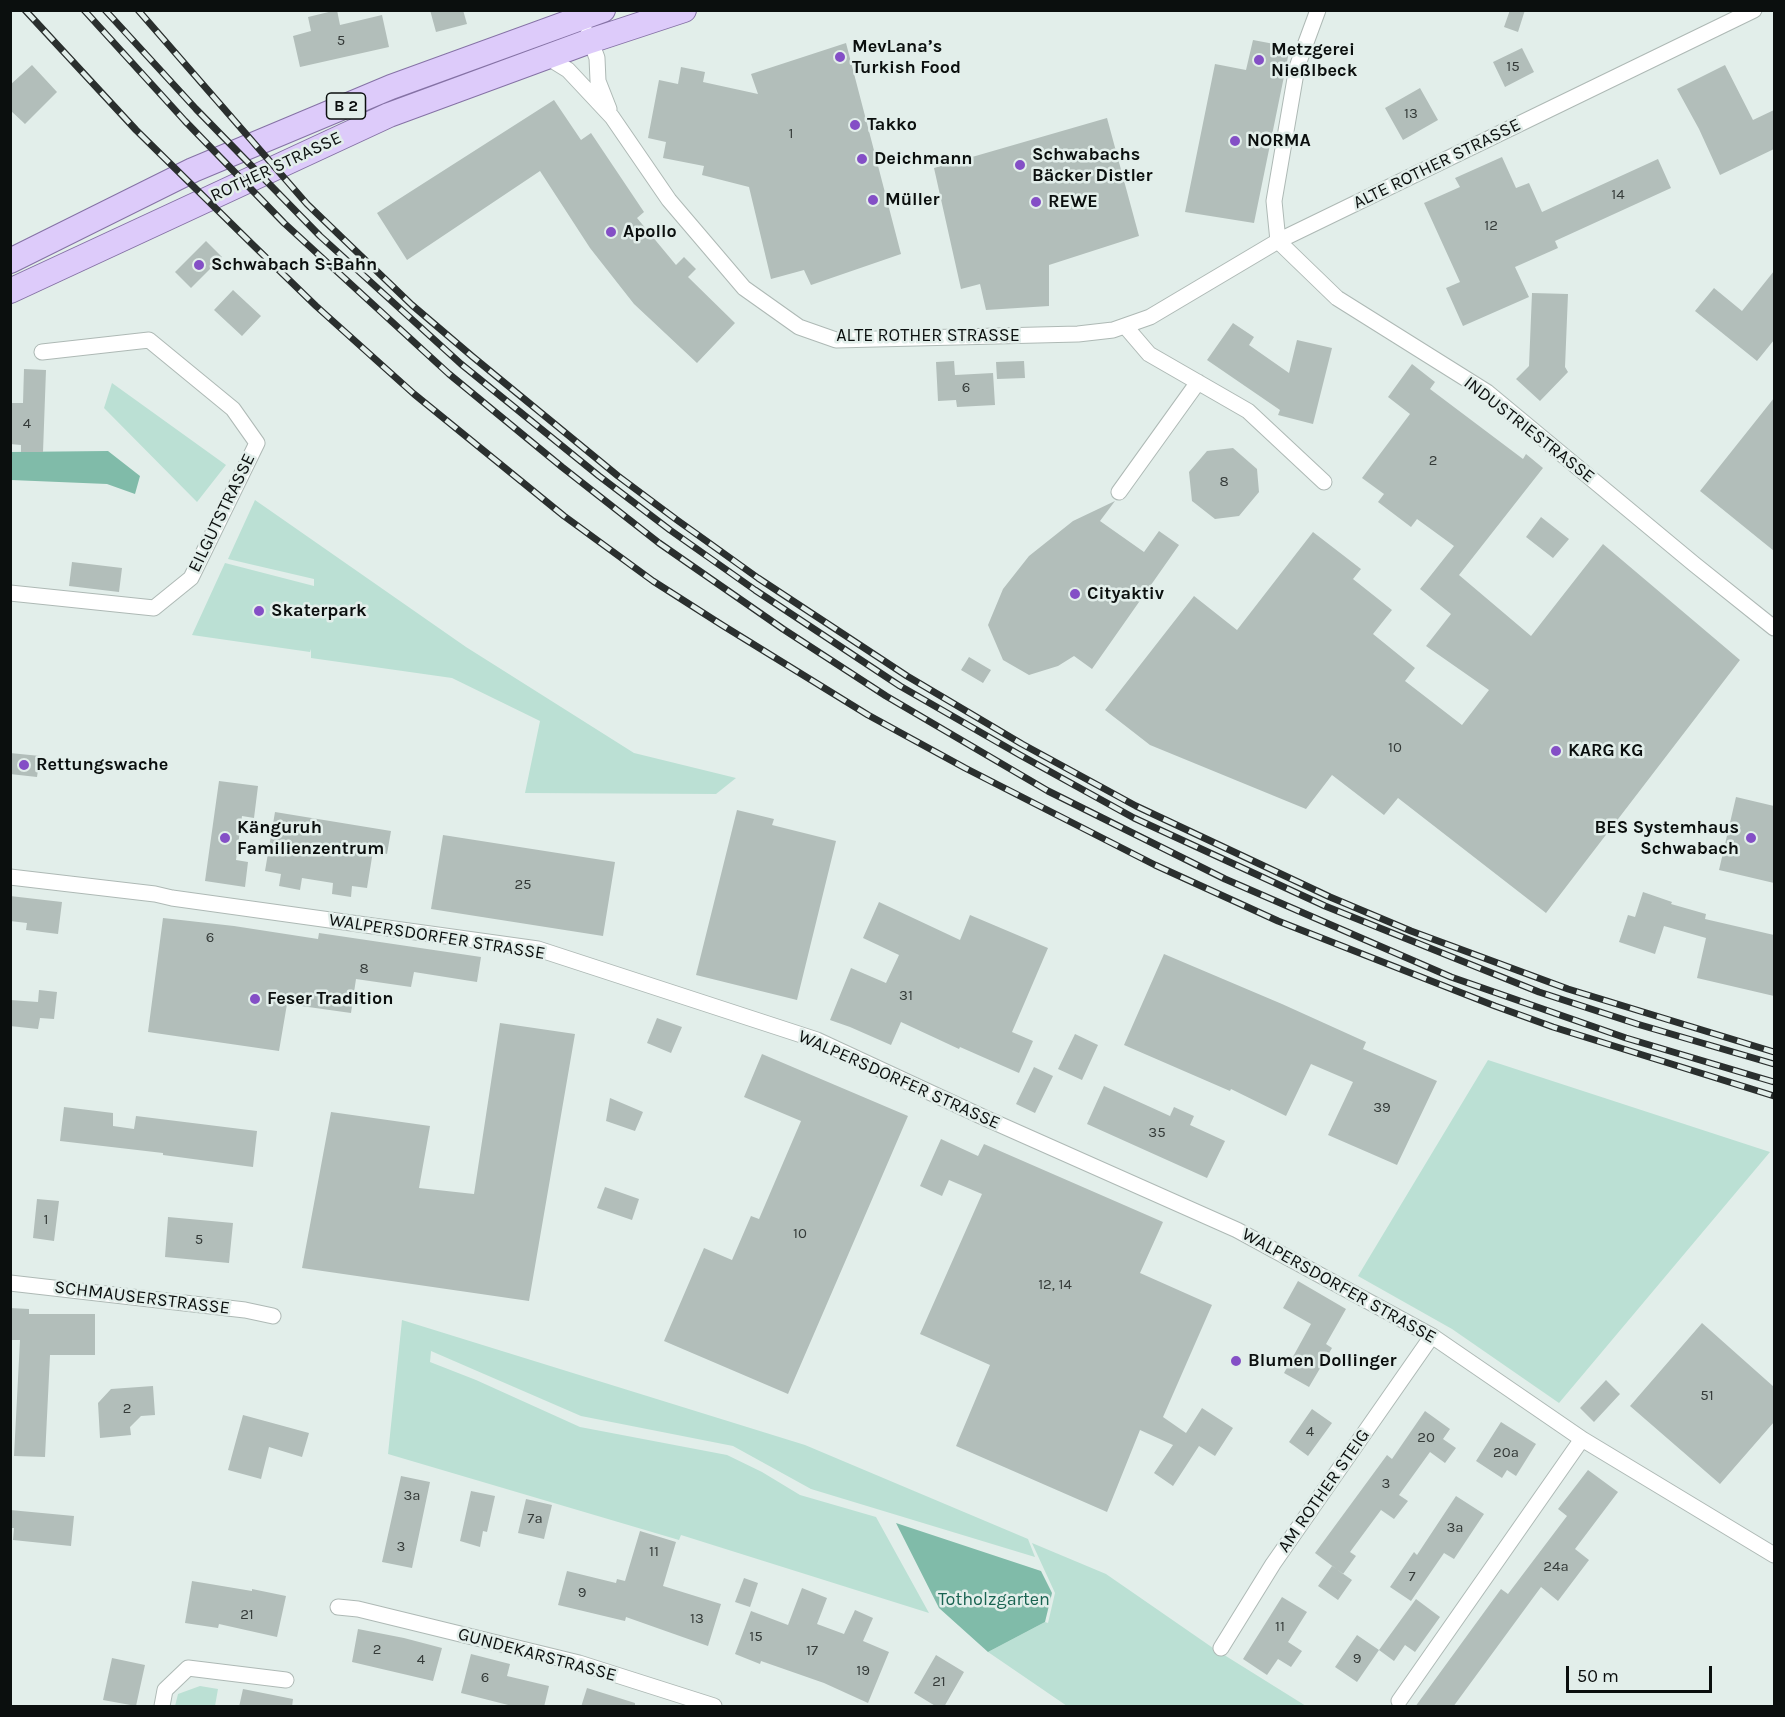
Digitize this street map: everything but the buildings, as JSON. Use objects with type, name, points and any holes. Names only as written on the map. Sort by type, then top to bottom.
[{"type":"main road","name":"ROTHER STRASSE","points":[[10,291],[389,115],[590,41],[684,10]]},
{"type":"main road","name":"ROTHER STRASSE","points":[[10,261],[194,170],[391,87],[590,13]]},
{"type":"street","points":[[1278,241],[1274,201],[1297,66],[1318,10]]},
{"type":"street","name":"ALTE ROTHER STRASSE","points":[[547,57],[568,70],[612,117],[669,200],[744,288],[799,327],[836,340],[1078,334],[1113,330],[1150,317],[1278,241],[1754,10]]},
{"type":"street","name":"ALTE ROTHER STRASSE","points":[[590,13],[590,41],[597,58],[598,81],[612,117]]},
{"type":"street","name":"INDUSTRIESTRASSE","points":[[1278,241],[1337,298],[1486,392],[1774,628]]},
{"type":"street","points":[[1125,326],[1149,354],[1248,411],[1324,482]]},
{"type":"street","name":"EILGUTSTRASSE","points":[[10,593],[154,608],[191,578],[257,443],[233,409],[149,340],[42,352]]},
{"type":"street","points":[[1119,492],[1198,382]]},
{"type":"street","name":"WALPERSDORFER STRASSE","points":[[10,877],[155,894],[538,949],[817,1040],[985,1118],[1237,1230],[1432,1336],[1582,1439],[1774,1555]]},
{"type":"street","name":"SCHMAUSERSTRASSE","points":[[10,1283],[244,1310],[273,1316]]},
{"type":"street","name":"AM ROTHER STEIG","points":[[1221,1648],[1273,1564],[1432,1336]]},
{"type":"street","points":[[1398,1701],[1582,1439]]},
{"type":"street","name":"GUNDEKARSTRASSE","points":[[338,1607],[358,1609],[579,1663],[714,1707]]},
{"type":"street","points":[[162,1707],[165,1690],[188,1668],[286,1680]]},
{"type":"green space","points":[[112,383],[226,465],[197,502],[104,408]]},
{"type":"green space","points":[[108,451],[140,476],[135,494],[107,484],[11,480],[11,452]]},
{"type":"green space","points":[[255,500],[466,647],[634,753],[736,778],[716,794],[525,793],[540,721],[452,678],[311,658],[311,649],[310,652],[192,635],[225,563],[314,586],[314,579],[228,559]]},
{"type":"green space","points":[[1488,1060],[1770,1152],[1559,1403],[1452,1329],[1358,1276]]},
{"type":"green space","points":[[402,1320],[805,1445],[1028,1539],[1035,1557],[811,1489],[733,1446],[581,1416],[431,1351],[430,1362],[580,1427],[727,1455],[762,1472],[800,1495],[876,1517],[929,1613],[681,1535],[679,1540],[388,1454]]},
{"type":"green space","name":"Totholzgarten","points":[[896,1523],[1041,1571],[1052,1593],[1045,1622],[988,1652],[939,1608]]},
{"type":"green space","points":[[1032,1543],[1106,1574],[1213,1648],[1306,1706],[1067,1706],[988,1652],[1045,1622],[1048,1623],[1055,1593]]},
{"type":"green space","points":[[200,1686],[218,1689],[215,1706],[175,1706],[178,1694]]},
{"type":"railway","points":[[25,10],[136,130],[316,306],[414,394],[564,516],[653,581],[722,625],[868,715],[965,768],[1155,865],[1278,921],[1553,1027],[1774,1096]]},
{"type":"railway","points":[[84,10],[185,121],[284,223],[449,374],[659,543],[783,629],[886,696],[1048,791],[1225,879],[1451,977],[1626,1038],[1774,1082]]},
{"type":"railway","points":[[105,10],[196,109],[320,236],[461,364],[599,476],[670,530],[755,590],[900,686],[1134,818],[1325,906],[1539,992],[1637,1024],[1774,1064]]},
{"type":"railway","points":[[138,10],[307,204],[412,305],[618,476],[758,578],[907,676],[1022,744],[1136,806],[1330,897],[1411,931],[1568,989],[1774,1052]]},
{"type":"place","name":"MevLana’s Turkish Food","points":[[840,57]]},
{"type":"place","name":"Metzgerei Nießlbeck","points":[[1259,60]]},
{"type":"place","name":"Takko","points":[[855,125]]},
{"type":"place","name":"NORMA","points":[[1235,141]]},
{"type":"place","name":"Deichmann","points":[[862,159]]},
{"type":"place","name":"Schwabachs Bäcker Distler","points":[[1020,165]]},
{"type":"place","name":"Müller","points":[[873,200]]},
{"type":"place","name":"REWE","points":[[1036,202]]},
{"type":"place","name":"Apollo","points":[[611,232]]},
{"type":"place","name":"Schwabach S-Bahn","points":[[199,265]]},
{"type":"place","name":"Cityaktiv","points":[[1075,594]]},
{"type":"place","name":"Skaterpark","points":[[259,611]]},
{"type":"place","name":"KARG KG","points":[[1556,751]]},
{"type":"place","name":"Rettungswache","points":[[24,765]]},
{"type":"place","name":"Känguruh Familienzentrum","points":[[225,838]]},
{"type":"place","name":"BES Systemhaus Schwabach","points":[[1751,838]]},
{"type":"place","name":"Feser Tradition","points":[[255,999]]},
{"type":"place","name":"Blumen Dollinger","points":[[1236,1361]]}]
